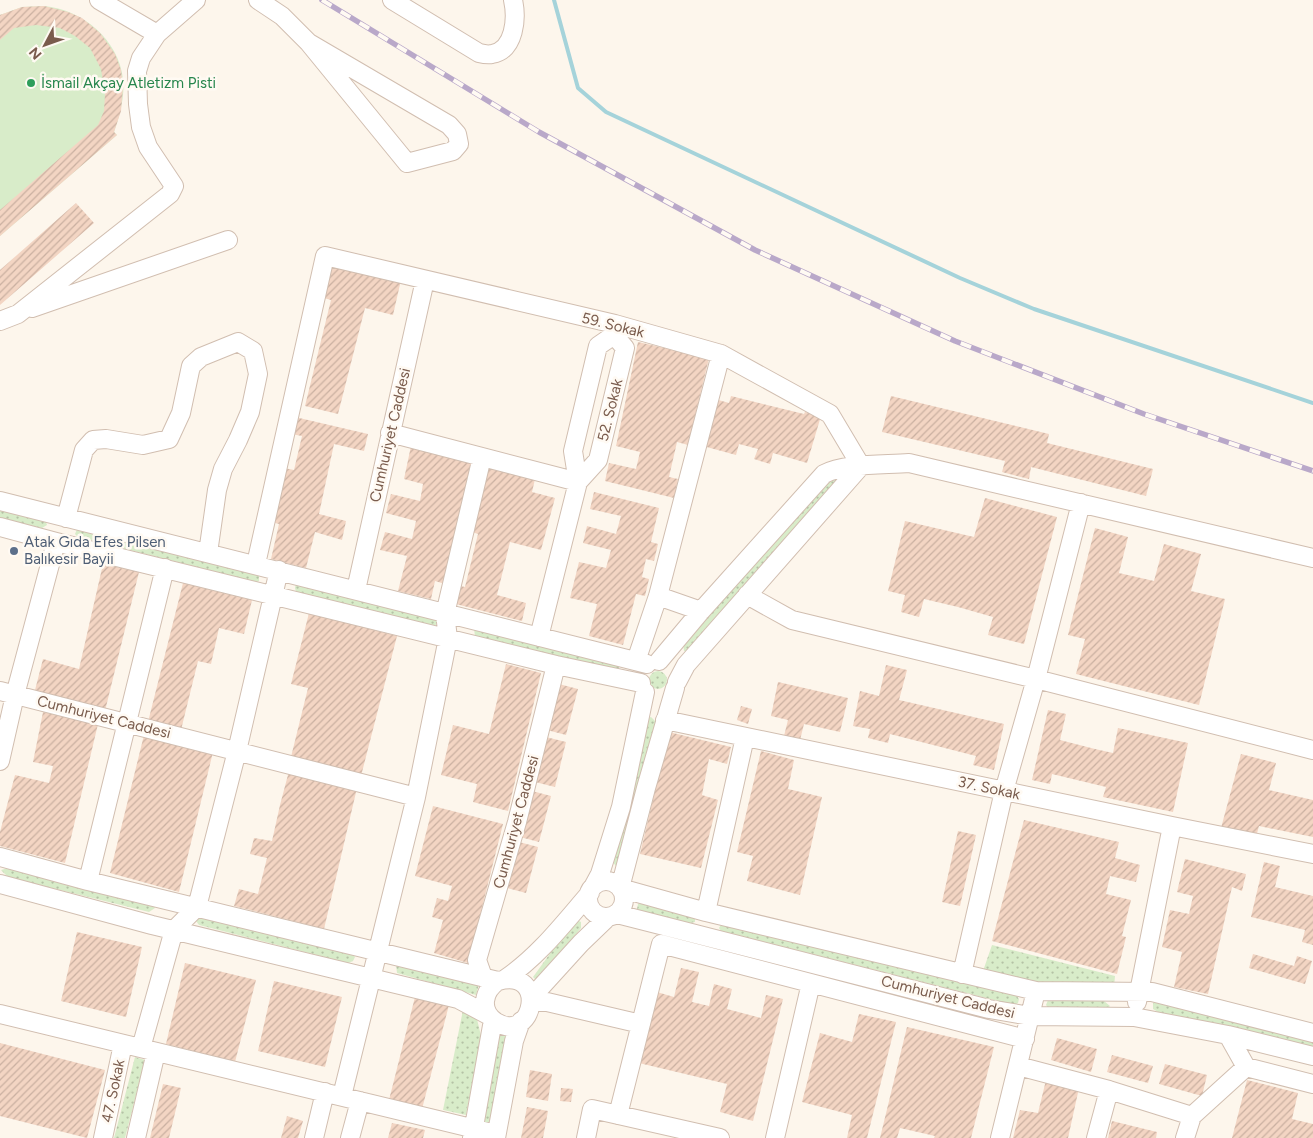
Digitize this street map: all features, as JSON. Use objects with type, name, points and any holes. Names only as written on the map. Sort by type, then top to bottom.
[{"type":"street","points":[[99,0],[157,34]]},
{"type":"street","points":[[18,314],[170,194],[174,186],[148,147],[141,127],[137,71],[142,58],[157,34],[196,0]]},
{"type":"street","points":[[258,0],[282,16],[309,43],[407,163],[453,151],[459,144],[457,134],[449,125],[309,43]]},
{"type":"street","points":[[392,0],[479,53],[492,54],[501,50],[509,41],[516,13],[513,0]]},
{"type":"street","points":[[0,322],[228,240]]},
{"type":"street","name":"59. Sokak","points":[[256,564],[325,256],[721,354],[830,414],[861,466]]},
{"type":"street","name":"Cumhuriyet Caddesi","points":[[356,590],[425,280]]},
{"type":"street","name":"52. Sokak","points":[[539,637],[578,482],[573,451],[598,346],[615,329],[625,348],[598,460],[578,482]]},
{"type":"street","points":[[66,518],[84,450],[93,440],[106,439],[143,445],[169,439],[181,413],[191,366],[202,357],[238,342],[253,352],[258,374],[250,412],[223,469],[217,490],[208,552]]},
{"type":"street","points":[[648,662],[658,596],[721,354]]},
{"type":"street","points":[[390,433],[578,482]]},
{"type":"street","points":[[314,1138],[333,1094],[378,952],[416,797],[448,638],[445,614],[482,457]]},
{"type":"street","points":[[473,1133],[491,1017],[485,1007],[487,992],[495,979],[522,967],[553,936],[591,890],[600,874],[621,807],[643,688],[640,674],[648,662],[701,611],[824,474],[834,468],[848,466],[909,464],[1313,558]]},
{"type":"street","points":[[620,888],[665,720],[676,685],[686,665],[861,466]]},
{"type":"street","points":[[0,501],[256,564],[445,614],[671,666],[676,676],[676,685],[666,696],[661,698],[649,696],[643,688],[556,665],[0,527]]},
{"type":"street","points":[[962,974],[1004,791],[1036,679],[1081,503]]},
{"type":"street","points":[[0,761],[8,693],[56,542]]},
{"type":"street","points":[[88,881],[165,568]]},
{"type":"street","points":[[136,1138],[149,1050],[174,930],[197,907],[237,751],[279,570]]},
{"type":"street","points":[[747,595],[792,620],[1036,679],[1313,750]]},
{"type":"street","points":[[658,596],[701,611]]},
{"type":"street","name":"Cumhuriyet Caddesi","points":[[495,979],[477,960],[517,822],[556,665]]},
{"type":"street","name":"Cumhuriyet Caddesi","points":[[8,693],[416,797]]},
{"type":"street","name":"37. Sokak","points":[[665,720],[1313,854]]},
{"type":"street","points":[[706,912],[745,737]]},
{"type":"street","points":[[1134,1017],[1172,826]]},
{"type":"street","points":[[0,857],[88,881],[378,952],[495,979],[513,979],[521,982],[531,1000],[530,1010],[521,1021],[514,1042],[496,1136],[473,1133],[333,1094],[0,1014]]},
{"type":"street","points":[[531,1000],[581,943],[624,905],[620,888],[616,884],[604,882],[591,890]]},
{"type":"street","points":[[0,884],[174,930],[458,998],[500,1024],[507,1026],[521,1021]]},
{"type":"street","name":"Cumhuriyet Caddesi","points":[[620,888],[706,912],[1036,991],[1152,992],[1313,1033]]},
{"type":"street","points":[[591,890],[589,904],[592,910],[601,917],[612,916]]},
{"type":"street","name":"Cumhuriyet Caddesi","points":[[612,916],[989,1009],[1030,1016],[1134,1017],[1228,1035],[1313,1056]]},
{"type":"street","points":[[618,1115],[661,944],[1025,1038]]},
{"type":"street","points":[[775,1138],[811,983]]},
{"type":"street","points":[[1000,1138],[1036,991]]},
{"type":"street","points":[[531,1000],[641,1024]]},
{"type":"street","points":[[1228,1035],[1246,1067],[1313,1084]]},
{"type":"street","name":"47. Sokak","points":[[103,1138],[123,1044]]},
{"type":"street","points":[[1018,1066],[1108,1090],[1192,1116]]},
{"type":"street","points":[[1185,1138],[1192,1116],[1246,1067]]},
{"type":"street","points":[[1096,1138],[1108,1090]]},
{"type":"street","points":[[350,1138],[360,1101]]},
{"type":"street","points":[[586,1138],[592,1109],[720,1138]]},
{"type":"green space","points":[[44,6],[58,8],[85,20],[106,40],[114,52],[120,65],[123,79],[122,105],[114,132],[117,135],[0,236],[0,15],[22,7]]},
{"type":"green space","points":[[832,476],[840,480],[688,652],[684,651],[683,642]]},
{"type":"green space","points":[[0,508],[45,519],[47,525],[42,528],[0,518]]},
{"type":"green space","points":[[78,527],[259,575],[259,581],[78,537],[75,534]]},
{"type":"green space","points":[[296,583],[435,617],[437,621],[435,627],[296,592]]},
{"type":"green space","points":[[474,629],[619,665],[619,670],[617,672],[475,636]]},
{"type":"green space","points":[[658,671],[664,674],[667,680],[664,686],[658,689],[652,686],[649,680],[652,674]]},
{"type":"green space","points":[[651,717],[656,724],[619,865],[616,866],[611,860],[648,718]]},
{"type":"green space","points":[[8,868],[152,901],[155,908],[149,912],[8,877],[1,870]]},
{"type":"green space","points":[[641,901],[695,918],[695,922],[690,923],[640,911],[637,909]]},
{"type":"green space","points":[[200,914],[351,952],[355,957],[353,961],[348,963],[199,925],[196,921]]},
{"type":"green space","points":[[575,919],[581,922],[581,928],[539,979],[536,980],[533,977]]},
{"type":"green space","points":[[722,923],[1016,995],[1019,999],[1018,1003],[1014,1005],[721,931],[719,928]]},
{"type":"green space","points":[[992,945],[1115,976],[1114,987],[1035,984],[983,971]]},
{"type":"green space","points":[[399,963],[479,984],[476,995],[397,973],[396,965]]},
{"type":"green space","points":[[1048,1000],[1104,1001],[1110,1006],[1105,1011],[1049,1009],[1046,1005]]},
{"type":"green space","points":[[1158,1001],[1313,1039],[1313,1048],[1158,1012],[1153,1009],[1153,1003]]},
{"type":"green space","points":[[463,1010],[477,1019],[481,1036],[466,1115],[443,1110]]},
{"type":"green space","points":[[500,1033],[508,1034],[492,1124],[484,1123]]},
{"type":"green space","points":[[135,1057],[145,1060],[125,1138],[114,1138]]},
{"type":"building","points":[[44,6],[68,12],[82,18],[100,33],[115,54],[121,70],[123,87],[121,111],[114,132],[117,135],[0,236],[0,210],[98,125],[104,111],[105,94],[101,69],[90,48],[75,36],[60,28],[36,25],[14,28],[0,40],[0,15],[22,7]]},
{"type":"building","points":[[76,203],[94,223],[0,305],[0,270]]},
{"type":"building","points":[[329,262],[401,280],[393,315],[365,308],[338,414],[305,406],[331,300],[320,297]]},
{"type":"building","points":[[638,342],[709,358],[688,445],[677,442],[669,477],[678,479],[674,498],[605,481],[609,463],[636,469],[640,452],[616,446]]},
{"type":"building","points":[[731,396],[804,414],[805,412],[821,416],[807,463],[773,453],[770,464],[754,459],[758,449],[739,444],[736,455],[703,446],[715,399],[729,403]]},
{"type":"building","points":[[891,396],[1049,434],[1047,443],[1153,469],[1146,496],[1031,467],[1029,479],[1002,472],[1005,461],[882,432]]},
{"type":"building","points":[[295,417],[368,434],[364,451],[334,444],[319,514],[346,521],[342,540],[315,532],[306,568],[271,559],[279,524],[271,522],[284,468],[294,470],[302,436],[291,434]]},
{"type":"building","points":[[411,446],[476,461],[445,584],[435,581],[431,599],[398,591],[407,556],[380,550],[385,532],[412,539],[416,521],[386,513],[391,494],[420,501],[423,484],[404,479]]},
{"type":"building","points":[[486,463],[536,475],[532,492],[555,498],[541,550],[510,542],[497,595],[526,603],[522,621],[452,603],[456,585],[465,587],[478,534],[469,531]]},
{"type":"building","points":[[594,492],[659,508],[651,542],[658,544],[654,561],[646,559],[642,577],[649,579],[645,596],[636,594],[623,645],[589,636],[597,604],[570,598],[579,562],[606,568],[611,550],[583,543],[587,526],[616,534],[621,516],[590,509]]},
{"type":"building","points":[[985,498],[1057,517],[1024,644],[988,635],[993,617],[958,607],[924,599],[919,617],[901,612],[905,595],[888,591],[905,521],[974,537]]},
{"type":"building","points":[[1095,528],[1128,537],[1119,573],[1154,581],[1164,544],[1201,554],[1191,591],[1225,599],[1199,705],[1076,674],[1085,639],[1068,635]]},
{"type":"building","points":[[103,564],[139,572],[105,711],[34,694],[43,659],[79,669]]},
{"type":"building","points":[[183,583],[252,600],[244,634],[219,628],[211,664],[198,661],[181,730],[148,722]]},
{"type":"building","points":[[309,613],[397,636],[361,776],[291,757],[308,688],[291,684]]},
{"type":"building","points":[[506,664],[541,673],[508,811],[473,802],[477,784],[441,775],[453,725],[489,734]]},
{"type":"building","points":[[886,665],[907,670],[899,700],[1004,724],[994,770],[973,765],[976,756],[890,734],[888,743],[868,738],[870,729],[853,726],[860,691],[879,696]]},
{"type":"building","points":[[778,682],[848,698],[840,732],[804,724],[800,740],[784,736],[788,720],[771,716]]},
{"type":"building","points":[[559,684],[578,689],[566,735],[547,730]]},
{"type":"building","points":[[741,706],[752,709],[748,724],[737,720]]},
{"type":"building","points":[[1048,710],[1066,714],[1060,740],[1095,749],[1113,753],[1118,728],[1188,743],[1173,812],[1103,797],[1106,787],[1052,774],[1050,784],[1032,780]]},
{"type":"building","points":[[43,712],[98,724],[65,863],[0,846],[0,832],[15,775],[49,783],[53,766],[33,762]]},
{"type":"building","points":[[669,732],[731,747],[727,764],[709,759],[702,795],[718,800],[701,868],[640,854]]},
{"type":"building","points":[[144,735],[213,752],[179,892],[110,873]]},
{"type":"building","points":[[546,737],[566,742],[555,787],[535,782]]},
{"type":"building","points":[[761,751],[794,760],[788,789],[822,797],[800,895],[747,881],[753,856],[737,852]]},
{"type":"building","points":[[1241,754],[1276,763],[1269,790],[1313,800],[1313,837],[1259,826],[1256,837],[1221,828]]},
{"type":"building","points":[[289,771],[357,788],[324,929],[234,906],[239,889],[258,894],[267,858],[250,854],[254,838],[272,841]]},
{"type":"building","points":[[532,791],[551,796],[539,842],[520,837]]},
{"type":"building","points":[[433,806],[503,824],[468,963],[434,953],[443,920],[432,917],[437,898],[448,901],[452,886],[415,876]]},
{"type":"building","points":[[1024,820],[1119,842],[1115,858],[1140,865],[1136,882],[1110,876],[1106,894],[1131,900],[1122,936],[1126,937],[1117,974],[992,941]]},
{"type":"building","points":[[958,831],[976,835],[960,906],[942,902]]},
{"type":"building","points":[[519,842],[538,847],[526,893],[507,888]]},
{"type":"building","points":[[1185,859],[1246,874],[1242,891],[1232,887],[1208,994],[1174,987],[1182,952],[1162,947],[1170,910],[1189,914],[1193,896],[1177,892]]},
{"type":"building","points":[[1264,862],[1280,866],[1275,887],[1313,896],[1313,945],[1302,942],[1305,930],[1251,917]]},
{"type":"building","points":[[77,932],[142,947],[126,1017],[61,1001]]},
{"type":"building","points":[[1253,954],[1294,966],[1297,956],[1312,961],[1305,984],[1249,968]]},
{"type":"building","points":[[185,963],[256,980],[235,1062],[166,1044]]},
{"type":"building","points":[[681,968],[699,972],[692,1002],[709,1006],[714,984],[732,989],[727,1009],[761,1018],[766,995],[783,999],[753,1121],[720,1112],[727,1084],[639,1063],[657,992],[674,997]]},
{"type":"building","points":[[274,981],[342,997],[325,1067],[258,1051]]},
{"type":"building","points":[[415,997],[449,1005],[422,1109],[389,1100]]},
{"type":"building","points":[[859,1014],[896,1022],[867,1138],[847,1138],[852,1115],[802,1102],[820,1033],[852,1042]]},
{"type":"building","points":[[907,1027],[994,1047],[971,1138],[934,1138],[935,1136],[900,1128],[897,1138],[880,1138]]},
{"type":"building","points":[[1057,1038],[1097,1049],[1091,1072],[1051,1060]]},
{"type":"building","points":[[0,1043],[105,1070],[87,1138],[0,1116]]},
{"type":"building","points":[[1112,1055],[1153,1066],[1148,1083],[1107,1072]]},
{"type":"building","points":[[1165,1064],[1207,1075],[1202,1096],[1159,1084]]},
{"type":"building","points":[[530,1070],[552,1074],[548,1101],[526,1097]]},
{"type":"building","points":[[1046,1080],[1079,1088],[1068,1138],[1013,1138],[1020,1110],[1038,1113]]},
{"type":"building","points":[[1247,1080],[1298,1093],[1292,1119],[1313,1124],[1313,1138],[1232,1138]]},
{"type":"building","points":[[163,1084],[181,1088],[169,1138],[150,1138]]},
{"type":"building","points":[[561,1088],[573,1089],[571,1102],[560,1101]]},
{"type":"building","points":[[527,1107],[548,1111],[543,1138],[521,1138]]},
{"type":"building","points":[[287,1116],[303,1121],[298,1138],[281,1138]]},
{"type":"building","points":[[1112,1121],[1157,1132],[1156,1138],[1108,1138]]},
{"type":"building","points":[[392,1123],[425,1130],[423,1138],[388,1138]]},
{"type":"waterway","points":[[554,0],[578,88],[606,112],[960,278],[1034,309],[1313,403]]},
{"type":"railway","points":[[322,0],[539,132],[755,250],[955,341],[1144,414],[1313,471]]},
{"type":"place","name":"İsmail Akçay Atletizm Pisti","points":[[31,83]]},
{"type":"place","name":"Atak Gıda Efes Pilsen Balıkesir Bayii","points":[[14,551]]}]
